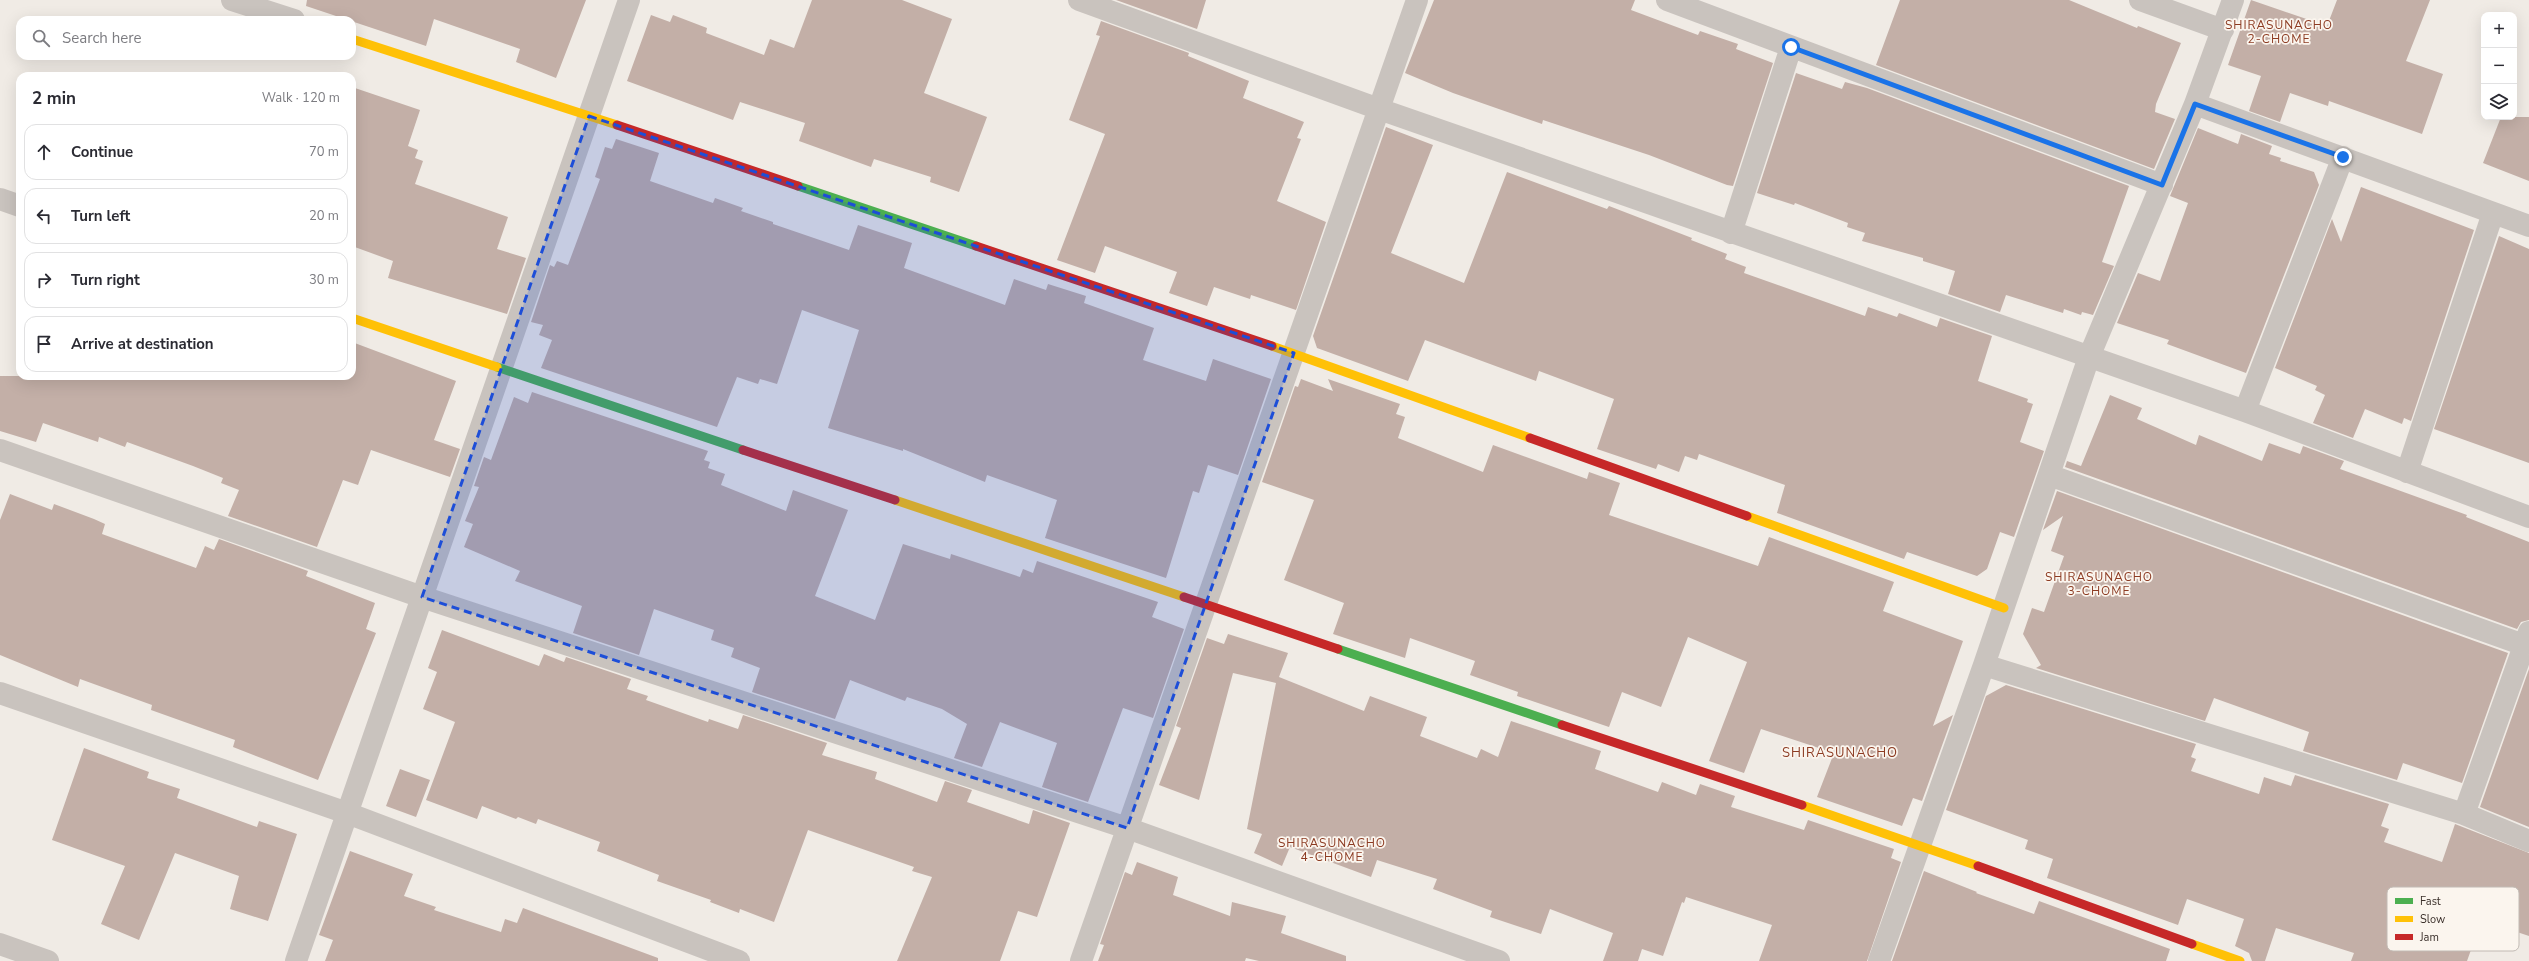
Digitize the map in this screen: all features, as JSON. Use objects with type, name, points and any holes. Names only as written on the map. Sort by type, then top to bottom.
[{"type":"street","points":[[232,0],[282,16]]},
{"type":"street","points":[[296,961],[629,0]]},
{"type":"street","points":[[1079,0],[1379,109],[1731,233],[2244,410],[2529,517]]},
{"type":"street","points":[[1081,961],[1417,0]]},
{"type":"street","points":[[1667,0],[2162,185]]},
{"type":"street","points":[[2140,0],[2223,30]]},
{"type":"street","points":[[1879,961],[2004,608],[2089,357],[2195,104],[2233,0]]},
{"type":"street","points":[[356,40],[589,116],[1294,353],[2004,608]]},
{"type":"street","points":[[1731,233],[1791,47]]},
{"type":"street","points":[[2195,104],[2529,226]]},
{"type":"street","points":[[2244,410],[2343,157]]},
{"type":"street","points":[[0,199],[16,205]]},
{"type":"street","points":[[2407,472],[2493,213]]},
{"type":"street","points":[[356,319],[1205,607],[1920,846],[2240,961]]},
{"type":"street","points":[[0,450],[422,597],[1127,828],[1499,961]]},
{"type":"street","points":[[2049,475],[2527,639],[2464,814]]},
{"type":"street","points":[[1984,665],[2464,814],[2529,841]]},
{"type":"street","points":[[0,693],[347,813],[739,961]]},
{"type":"street","points":[[0,944],[48,961]]},
{"type":"highlighted area","points":[[589,116],[1294,353],[1127,828],[422,597]]},
{"type":"building","points":[[307,0],[586,0],[556,78],[516,62],[520,49],[434,19],[426,46],[356,23],[356,16],[336,16],[306,6]]},
{"type":"building","points":[[812,0],[902,0],[952,19],[924,93],[987,117],[959,192],[930,182],[931,177],[874,159],[871,167],[799,141],[805,123],[740,102],[733,120],[627,81],[651,15],[670,22],[673,15],[707,28],[706,33],[764,55],[770,39],[794,48]]},
{"type":"building","points":[[1116,0],[1206,0],[1197,29]]},
{"type":"building","points":[[1434,0],[1635,0],[1631,10],[1698,35],[1700,31],[1738,44],[1736,49],[1773,63],[1733,186],[1649,155],[1543,120],[1542,124],[1453,93],[1405,73]]},
{"type":"building","points":[[1900,0],[2069,0],[2137,28],[2138,26],[2181,43],[2156,104],[2155,112],[2175,119],[2154,169],[1876,65]]},
{"type":"building","points":[[2251,0],[2327,26],[2337,0],[2430,0],[2406,61],[2443,74],[2422,134],[2329,101],[2328,106],[2290,93],[2280,122],[2249,111],[2261,76],[2228,65]]},
{"type":"building","points":[[1101,21],[1189,53],[1188,56],[1249,81],[1243,98],[1304,122],[1297,138],[1301,139],[1277,201],[1326,222],[1296,310],[1251,295],[1250,299],[1214,287],[1207,306],[1169,293],[1177,272],[1105,246],[1095,273],[1057,260],[1105,134],[1069,120],[1100,36],[1096,35]]},
{"type":"building","points":[[1796,73],[1842,89],[1845,82],[1867,88],[2129,186],[2102,262],[2114,266],[2093,315],[2082,312],[2081,315],[2064,309],[2063,313],[2006,295],[2000,312],[1948,294],[1955,271],[1923,261],[1923,258],[1862,241],[1865,233],[1847,227],[1848,223],[1795,203],[1794,205],[1757,193]]},
{"type":"building","points":[[356,88],[420,110],[408,146],[418,150],[415,158],[423,161],[415,184],[508,217],[497,249],[526,258],[507,314],[388,278],[393,261],[356,247]]},
{"type":"building","points":[[2517,117],[2529,117],[2529,181],[2483,163],[2500,120],[2517,120]]},
{"type":"building","points":[[1386,127],[1433,145],[1391,253],[1464,283],[1507,172],[1607,209],[1609,206],[1692,238],[1691,240],[1727,254],[1725,259],[1746,267],[1744,273],[1865,316],[1868,307],[1897,317],[1899,313],[1937,327],[1940,318],[1992,336],[1978,381],[2028,399],[2027,402],[2033,404],[2020,442],[2044,451],[2014,537],[2000,532],[1987,569],[1977,576],[1907,552],[1904,559],[1777,513],[1785,485],[1699,454],[1697,460],[1685,456],[1679,472],[1658,464],[1656,469],[1597,449],[1614,399],[1539,371],[1536,381],[1425,340],[1408,381],[1317,348],[1313,336]]},
{"type":"building","points":[[2198,128],[2238,144],[2241,134],[2272,146],[2269,154],[2281,158],[2280,161],[2314,172],[2319,185],[2246,373],[2167,344],[2169,340],[2117,323],[2138,273],[2160,281],[2188,203],[2170,196]]},
{"type":"building","points":[[616,139],[659,153],[650,181],[713,203],[715,198],[743,208],[741,211],[773,222],[773,224],[849,250],[858,225],[912,243],[904,268],[1005,305],[1014,279],[1046,290],[1048,284],[1086,296],[1084,303],[1154,328],[1143,360],[1206,381],[1213,359],[1271,379],[1238,475],[1208,465],[1199,493],[1193,491],[1166,578],[1045,538],[1057,500],[987,475],[985,482],[903,449],[903,451],[828,428],[859,330],[802,310],[777,384],[760,379],[758,384],[737,377],[717,427],[541,368],[552,340],[539,335],[543,325],[531,322],[550,265],[554,267],[557,261],[568,265],[600,179],[595,177],[605,147],[612,149]]},
{"type":"building","points":[[2361,187],[2474,230],[2411,421],[2404,418],[2402,424],[2365,409],[2353,438],[2313,423],[2325,395],[2315,390],[2317,386],[2275,368],[2332,219],[2341,242]]},
{"type":"building","points":[[2499,236],[2529,249],[2529,463],[2434,429]]},
{"type":"building","points":[[356,344],[456,381],[434,440],[460,449],[450,477],[371,450],[358,485],[343,480],[317,547],[228,516],[239,490],[221,483],[223,478],[193,466],[127,442],[125,447],[99,437],[98,442],[43,423],[36,442],[0,431],[0,376],[16,376],[16,380],[356,380]]},
{"type":"building","points":[[1301,379],[1333,391],[1328,379],[1400,404],[1396,414],[1405,417],[1398,438],[1483,472],[1493,445],[1587,479],[1589,472],[1620,483],[1609,515],[1758,566],[1769,537],[1894,582],[1883,611],[1963,641],[1933,726],[1953,715],[1922,801],[1913,798],[1902,826],[1817,797],[1834,753],[1761,729],[1744,773],[1709,761],[1747,662],[1688,637],[1661,707],[1622,692],[1609,727],[1517,696],[1518,692],[1470,675],[1475,661],[1410,638],[1405,658],[1333,634],[1344,603],[1284,580],[1314,500],[1262,482],[1295,386],[1298,387]]},
{"type":"building","points":[[532,392],[708,451],[704,460],[710,462],[708,468],[725,474],[721,485],[786,511],[793,490],[848,510],[815,596],[875,620],[903,544],[950,559],[951,554],[1020,577],[1023,569],[1033,573],[1037,561],[1158,602],[1152,617],[1184,629],[1153,718],[1123,708],[1088,802],[1042,787],[1057,743],[1000,722],[982,767],[954,758],[967,724],[942,709],[907,697],[905,701],[850,680],[835,719],[752,692],[760,668],[731,657],[734,648],[711,640],[714,630],[654,609],[639,655],[573,633],[582,606],[515,581],[520,571],[464,547],[473,524],[465,521],[479,487],[474,486],[484,457],[491,460],[514,397],[528,403]]},
{"type":"building","points":[[2110,395],[2142,408],[2137,419],[2196,445],[2199,435],[2262,461],[2269,443],[2300,454],[2303,446],[2344,461],[2340,469],[2467,515],[2466,517],[2529,542],[2529,620],[2521,622],[2517,629],[2065,467],[2067,461],[2081,466]]},
{"type":"building","points":[[2057,491],[2508,653],[2462,783],[2403,763],[2397,780],[2303,751],[2309,732],[2214,698],[2205,721],[2036,668],[2041,665],[2023,634],[2032,608],[2044,612],[2064,556],[2051,551],[2063,516],[2043,530]]},
{"type":"building","points":[[10,494],[52,510],[54,504],[94,519],[105,524],[102,534],[196,568],[205,546],[214,550],[219,539],[308,571],[306,576],[375,603],[366,629],[376,633],[318,780],[233,747],[235,740],[151,710],[152,705],[80,679],[78,687],[0,655],[0,520]]},
{"type":"building","points":[[442,630],[539,666],[544,654],[564,662],[566,657],[631,679],[627,689],[648,696],[646,700],[708,722],[709,719],[738,729],[743,715],[827,743],[822,755],[877,772],[875,779],[937,802],[945,781],[972,790],[967,802],[1029,824],[1033,810],[1070,823],[1037,917],[1018,911],[1000,961],[897,961],[932,877],[912,871],[914,867],[808,830],[774,922],[740,909],[739,913],[710,902],[711,900],[657,881],[659,875],[597,851],[600,842],[538,819],[536,824],[518,817],[516,819],[482,806],[477,819],[426,800],[455,722],[423,709],[437,672],[428,668]]},
{"type":"building","points":[[1228,634],[1288,653],[1279,677],[1364,711],[1370,696],[1427,717],[1420,736],[1477,758],[1481,749],[1498,757],[1511,721],[1601,751],[1595,769],[1658,792],[1662,782],[1696,795],[1700,784],[1735,796],[1731,807],[1804,830],[1808,820],[1894,849],[1891,858],[1901,862],[1867,961],[1759,961],[1772,925],[1686,897],[1684,903],[1682,902],[1663,956],[1642,949],[1638,961],[1603,961],[1613,933],[1550,909],[1541,934],[1490,917],[1492,911],[1433,889],[1437,879],[1377,860],[1371,877],[1290,847],[1282,866],[1254,853],[1262,834],[1247,829],[1276,683],[1233,673],[1199,800],[1159,785],[1181,728],[1176,726],[1207,638],[1224,644]]},
{"type":"building","points":[[2529,669],[2529,827],[2480,807]]},
{"type":"building","points":[[2006,685],[2196,744],[2191,757],[2196,759],[2191,771],[2259,794],[2264,777],[2291,786],[2295,775],[2389,804],[2381,826],[2389,829],[2384,842],[2442,862],[2455,824],[2529,853],[2529,936],[2519,933],[2519,887],[2387,887],[2387,951],[2471,951],[2467,961],[2351,961],[2354,953],[2276,928],[2265,961],[2252,961],[2249,953],[2235,946],[2244,919],[2187,899],[2178,925],[2047,878],[2053,859],[2025,849],[2028,840],[1946,810],[1986,696]]},
{"type":"building","points":[[84,748],[149,772],[147,778],[180,789],[177,798],[257,827],[259,821],[297,834],[268,921],[230,909],[239,876],[175,853],[139,940],[101,924],[125,866],[52,840]]},
{"type":"building","points":[[400,769],[430,780],[416,817],[386,806]]},
{"type":"building","points":[[350,851],[413,874],[404,896],[436,907],[434,910],[501,932],[505,919],[517,923],[523,908],[658,958],[658,961],[325,961],[333,940],[319,935]]},
{"type":"building","points":[[1137,862],[1178,877],[1173,895],[1230,916],[1232,902],[1286,916],[1281,933],[1346,956],[1346,961],[1259,961],[1246,958],[1245,961],[1098,961],[1104,945],[1100,944],[1125,872],[1132,875]]},
{"type":"building","points":[[1924,871],[1977,892],[1976,893],[2034,914],[2039,901],[2170,949],[2166,961],[1892,961]]},
{"type":"traffic: fast","points":[[798,186],[976,246]]},
{"type":"traffic: fast","points":[[497,367],[743,450]]},
{"type":"traffic: fast","points":[[1338,649],[1562,725]]},
{"type":"traffic: slow","points":[[356,40],[617,125]]},
{"type":"traffic: slow","points":[[356,319],[497,367]]},
{"type":"traffic: slow","points":[[1272,346],[1530,438]]},
{"type":"traffic: slow","points":[[895,500],[1184,597]]},
{"type":"traffic: slow","points":[[1747,516],[2004,608]]},
{"type":"traffic: slow","points":[[1802,805],[1978,866]]},
{"type":"traffic: slow","points":[[2192,944],[2240,961]]},
{"type":"traffic: jam","points":[[617,125],[798,186]]},
{"type":"traffic: jam","points":[[976,246],[1272,346]]},
{"type":"traffic: jam","points":[[1530,438],[1747,516]]},
{"type":"traffic: jam","points":[[743,450],[895,500]]},
{"type":"traffic: jam","points":[[1184,597],[1338,649]]},
{"type":"traffic: jam","points":[[1562,725],[1802,805]]},
{"type":"traffic: jam","points":[[1978,866],[2192,944]]},
{"type":"district","name":"SHIRASUNACHO 2-CHOME","points":[[2279,32]]},
{"type":"district","name":"SHIRASUNACHO 3-CHOME","points":[[2099,584]]},
{"type":"district","name":"SHIRASUNACHO","points":[[1840,752]]},
{"type":"district","name":"SHIRASUNACHO 4-CHOME","points":[[1332,850]]},
{"type":"route","points":[[1791,47],[2162,185],[2195,104],[2343,157]]}]
